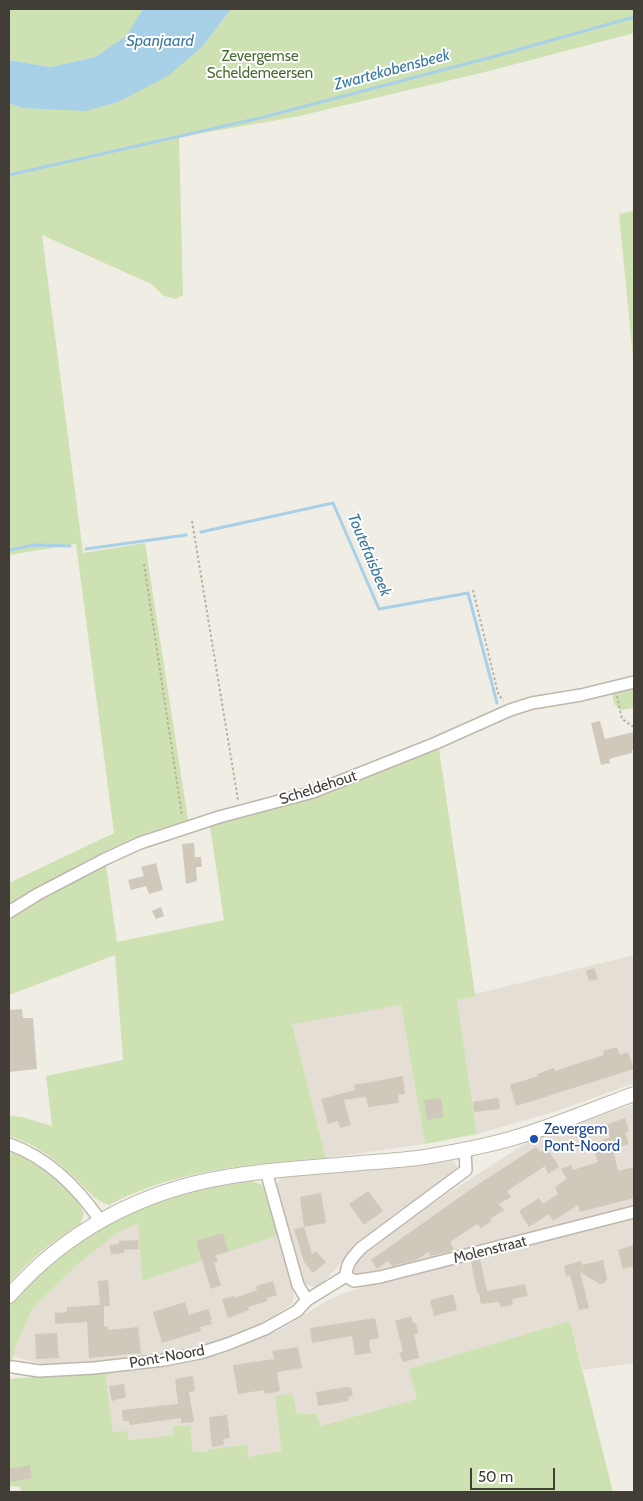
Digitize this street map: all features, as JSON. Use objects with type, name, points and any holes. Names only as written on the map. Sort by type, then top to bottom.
[{"type":"street","name":"Scheldehout","points":[[9,912],[38,894],[104,859],[140,843],[243,810],[322,788],[428,746],[510,710],[532,703],[581,695],[634,682]]},
{"type":"street","points":[[9,1296],[45,1258],[100,1220],[172,1189],[221,1178],[266,1172],[423,1157],[465,1150],[510,1139],[634,1094]]},
{"type":"street","points":[[9,1144],[41,1159],[56,1170],[86,1201],[100,1220]]},
{"type":"street","points":[[346,1276],[346,1268],[361,1248],[466,1170],[465,1150]]},
{"type":"street","points":[[266,1172],[298,1285],[307,1300]]},
{"type":"street","name":"Molenstraat","points":[[346,1276],[354,1281],[380,1277],[634,1212]]},
{"type":"street","name":"Pont-Noord","points":[[13,1367],[39,1371],[94,1368],[164,1360],[200,1353],[265,1329],[297,1311],[307,1300],[346,1276]]},
{"type":"path","points":[[192,521],[238,799],[243,810]]},
{"type":"path","points":[[144,564],[184,828]]},
{"type":"path","points":[[473,590],[498,693],[510,710]]},
{"type":"path","points":[[615,687],[622,719],[634,727]]},
{"type":"shaded area","points":[[634,955],[634,1083],[557,1111],[477,1134],[457,1000],[475,997],[475,994]]},
{"type":"shaded area","points":[[401,1004],[425,1144],[326,1158],[292,1023]]},
{"type":"shaded area","points":[[634,1104],[634,1209],[361,1276],[355,1275],[352,1269],[354,1262],[410,1218],[529,1141]]},
{"type":"shaded area","points":[[454,1161],[458,1169],[356,1246],[322,1284],[316,1288],[304,1283],[278,1196],[277,1184],[282,1176]]},
{"type":"shaded area","points":[[634,1217],[634,1363],[583,1370],[570,1321],[408,1369],[417,1399],[319,1426],[317,1414],[297,1414],[275,1396],[281,1451],[247,1457],[247,1446],[209,1449],[209,1452],[193,1452],[190,1427],[174,1435],[129,1440],[127,1431],[113,1433],[105,1371],[174,1365],[222,1354],[278,1331],[328,1300],[344,1293],[420,1270]]},
{"type":"shaded area","points":[[138,1222],[142,1281],[279,1235],[294,1295],[293,1303],[261,1325],[194,1349],[48,1366],[13,1356],[32,1309],[77,1265],[117,1233]]},
{"type":"green space","points":[[9,9],[143,9],[126,36],[95,57],[50,67],[9,60]]},
{"type":"green space","name":"Zevergemse Scheldemeersen","points":[[231,9],[634,9],[634,33],[489,71],[295,117],[179,137],[183,295],[176,299],[164,296],[151,284],[42,235],[83,553],[145,543],[188,820],[143,834],[104,852],[55,878],[9,907],[9,883],[114,833],[76,544],[9,555],[9,103],[22,108],[86,110],[118,102],[203,46]]},
{"type":"green space","points":[[634,211],[634,368],[619,214]]},
{"type":"green space","points":[[634,689],[634,708],[621,710],[614,704],[612,693]]},
{"type":"green space","points":[[439,749],[475,994],[475,997],[457,1000],[477,1134],[425,1144],[401,1005],[292,1024],[326,1158],[215,1170],[161,1183],[109,1205],[94,1197],[51,1157],[26,1142],[9,1136],[9,1116],[22,1117],[52,1126],[46,1076],[123,1060],[115,955],[9,995],[9,920],[40,900],[106,865],[117,942],[224,920],[210,826],[314,797]]},
{"type":"green space","points":[[9,1152],[31,1161],[53,1175],[72,1193],[84,1214],[80,1225],[42,1251],[9,1283]]},
{"type":"green space","points":[[250,1180],[262,1185],[279,1235],[142,1281],[138,1223],[117,1233],[77,1265],[32,1309],[15,1348],[9,1374],[9,1306],[27,1284],[49,1265],[99,1227],[121,1215],[193,1189]]},
{"type":"green space","points":[[570,1321],[613,1492],[21,1492],[20,1487],[9,1486],[9,1379],[105,1371],[113,1432],[127,1431],[129,1440],[174,1435],[173,1426],[190,1426],[193,1452],[208,1452],[209,1449],[247,1445],[248,1457],[281,1451],[275,1396],[292,1393],[297,1414],[317,1414],[320,1426],[417,1399],[408,1369]]},
{"type":"water","name":"Spanjaard","points":[[143,9],[231,9],[203,46],[168,76],[118,102],[86,111],[22,108],[9,103],[9,60],[50,67],[95,57],[126,36]]},
{"type":"building","points":[[600,721],[605,739],[634,732],[634,749],[632,753],[609,759],[610,763],[601,765],[591,723]]},
{"type":"building","points":[[194,843],[195,857],[201,857],[202,867],[196,867],[197,881],[186,884],[182,844]]},
{"type":"building","points":[[156,863],[163,890],[149,894],[146,886],[131,890],[128,880],[144,876],[141,867]]},
{"type":"building","points":[[161,907],[164,916],[156,919],[152,911]]},
{"type":"building","points":[[594,968],[598,979],[589,981],[586,971]]},
{"type":"building","points":[[22,1009],[23,1018],[33,1018],[37,1069],[9,1072],[9,1010]]},
{"type":"building","points":[[617,1047],[620,1055],[628,1052],[634,1069],[516,1106],[510,1085],[538,1076],[537,1074],[554,1068],[555,1071],[604,1055],[603,1051]]},
{"type":"building","points":[[403,1076],[405,1094],[398,1095],[399,1103],[368,1107],[366,1097],[344,1100],[351,1125],[340,1128],[338,1121],[328,1124],[321,1099],[355,1090],[354,1085]]},
{"type":"building","points":[[441,1098],[444,1117],[427,1120],[424,1100]]},
{"type":"building","points":[[499,1099],[500,1109],[474,1112],[473,1102]]},
{"type":"building","points":[[625,1118],[629,1131],[625,1133],[629,1144],[613,1149],[618,1171],[634,1167],[634,1198],[580,1212],[578,1205],[553,1221],[549,1214],[529,1227],[519,1211],[539,1198],[543,1204],[558,1194],[555,1187],[567,1179],[561,1169],[571,1165],[573,1170],[598,1162],[592,1145],[610,1137],[606,1125]]},
{"type":"building","points":[[536,1147],[540,1152],[547,1148],[559,1167],[548,1174],[545,1166],[507,1191],[511,1197],[499,1204],[504,1210],[490,1219],[492,1221],[481,1228],[477,1224],[450,1242],[454,1249],[451,1251],[430,1256],[429,1252],[416,1260],[392,1266],[388,1261],[377,1269],[371,1260],[471,1189]]},
{"type":"building","points":[[368,1191],[383,1211],[364,1225],[349,1204]]},
{"type":"building","points":[[321,1193],[326,1223],[304,1227],[300,1197]]},
{"type":"building","points":[[304,1227],[312,1254],[316,1251],[326,1262],[313,1273],[304,1262],[294,1229]]},
{"type":"building","points":[[223,1233],[229,1251],[215,1255],[218,1262],[214,1263],[221,1285],[211,1289],[196,1241]]},
{"type":"building","points":[[138,1240],[139,1249],[124,1250],[124,1253],[111,1254],[110,1245],[119,1244],[119,1241]]},
{"type":"building","points":[[634,1245],[634,1266],[623,1269],[618,1250]]},
{"type":"building","points":[[480,1259],[487,1291],[525,1284],[528,1296],[512,1299],[513,1305],[500,1307],[499,1302],[481,1304],[471,1262]]},
{"type":"building","points":[[603,1260],[607,1278],[605,1283],[600,1284],[580,1272],[589,1308],[579,1310],[570,1275],[566,1276],[564,1266],[581,1261],[582,1265]]},
{"type":"building","points":[[108,1280],[110,1306],[104,1306],[104,1327],[107,1326],[108,1330],[138,1327],[141,1353],[89,1358],[87,1322],[55,1324],[55,1313],[67,1312],[67,1307],[100,1305],[98,1281]]},
{"type":"building","points":[[273,1281],[277,1295],[267,1298],[268,1301],[248,1307],[249,1310],[228,1318],[222,1299],[234,1296],[234,1298],[257,1290],[256,1286]]},
{"type":"building","points":[[453,1294],[457,1310],[434,1316],[430,1300]]},
{"type":"building","points":[[185,1302],[189,1315],[208,1309],[212,1324],[200,1327],[201,1331],[162,1343],[153,1312]]},
{"type":"building","points":[[411,1316],[413,1323],[416,1323],[418,1333],[414,1334],[419,1358],[403,1362],[399,1353],[403,1351],[395,1321]]},
{"type":"building","points":[[375,1318],[379,1338],[369,1340],[371,1353],[355,1355],[352,1336],[312,1343],[310,1328]]},
{"type":"building","points":[[57,1333],[59,1358],[36,1359],[35,1334]]},
{"type":"building","points":[[298,1347],[302,1368],[277,1372],[280,1391],[265,1394],[264,1390],[238,1394],[233,1365],[274,1359],[272,1351]]},
{"type":"building","points":[[193,1376],[195,1391],[189,1392],[194,1422],[181,1423],[181,1418],[130,1425],[129,1421],[123,1421],[122,1410],[178,1404],[175,1379]]},
{"type":"building","points":[[124,1384],[126,1397],[112,1401],[109,1386]]},
{"type":"building","points":[[346,1387],[351,1388],[353,1396],[348,1397],[349,1401],[318,1406],[316,1392]]},
{"type":"building","points":[[227,1415],[230,1438],[223,1439],[224,1445],[212,1447],[209,1417]]},
{"type":"building","points":[[30,1465],[32,1478],[11,1482],[9,1469]]},
{"type":"waterway","name":"Zwartekobensbeek","points":[[9,175],[264,117],[492,57],[634,17]]},
{"type":"waterway","name":"Toutefaisbeek","points":[[201,532],[333,503],[379,609],[468,593],[497,703]]},
{"type":"waterway","name":"Toutefaisbeek","points":[[86,549],[186,535]]},
{"type":"waterway","name":"Toutefaisbeek","points":[[9,550],[35,545],[70,546]]},
{"type":"place","name":"Zevergem Pont-Noord","points":[[534,1139]]}]
